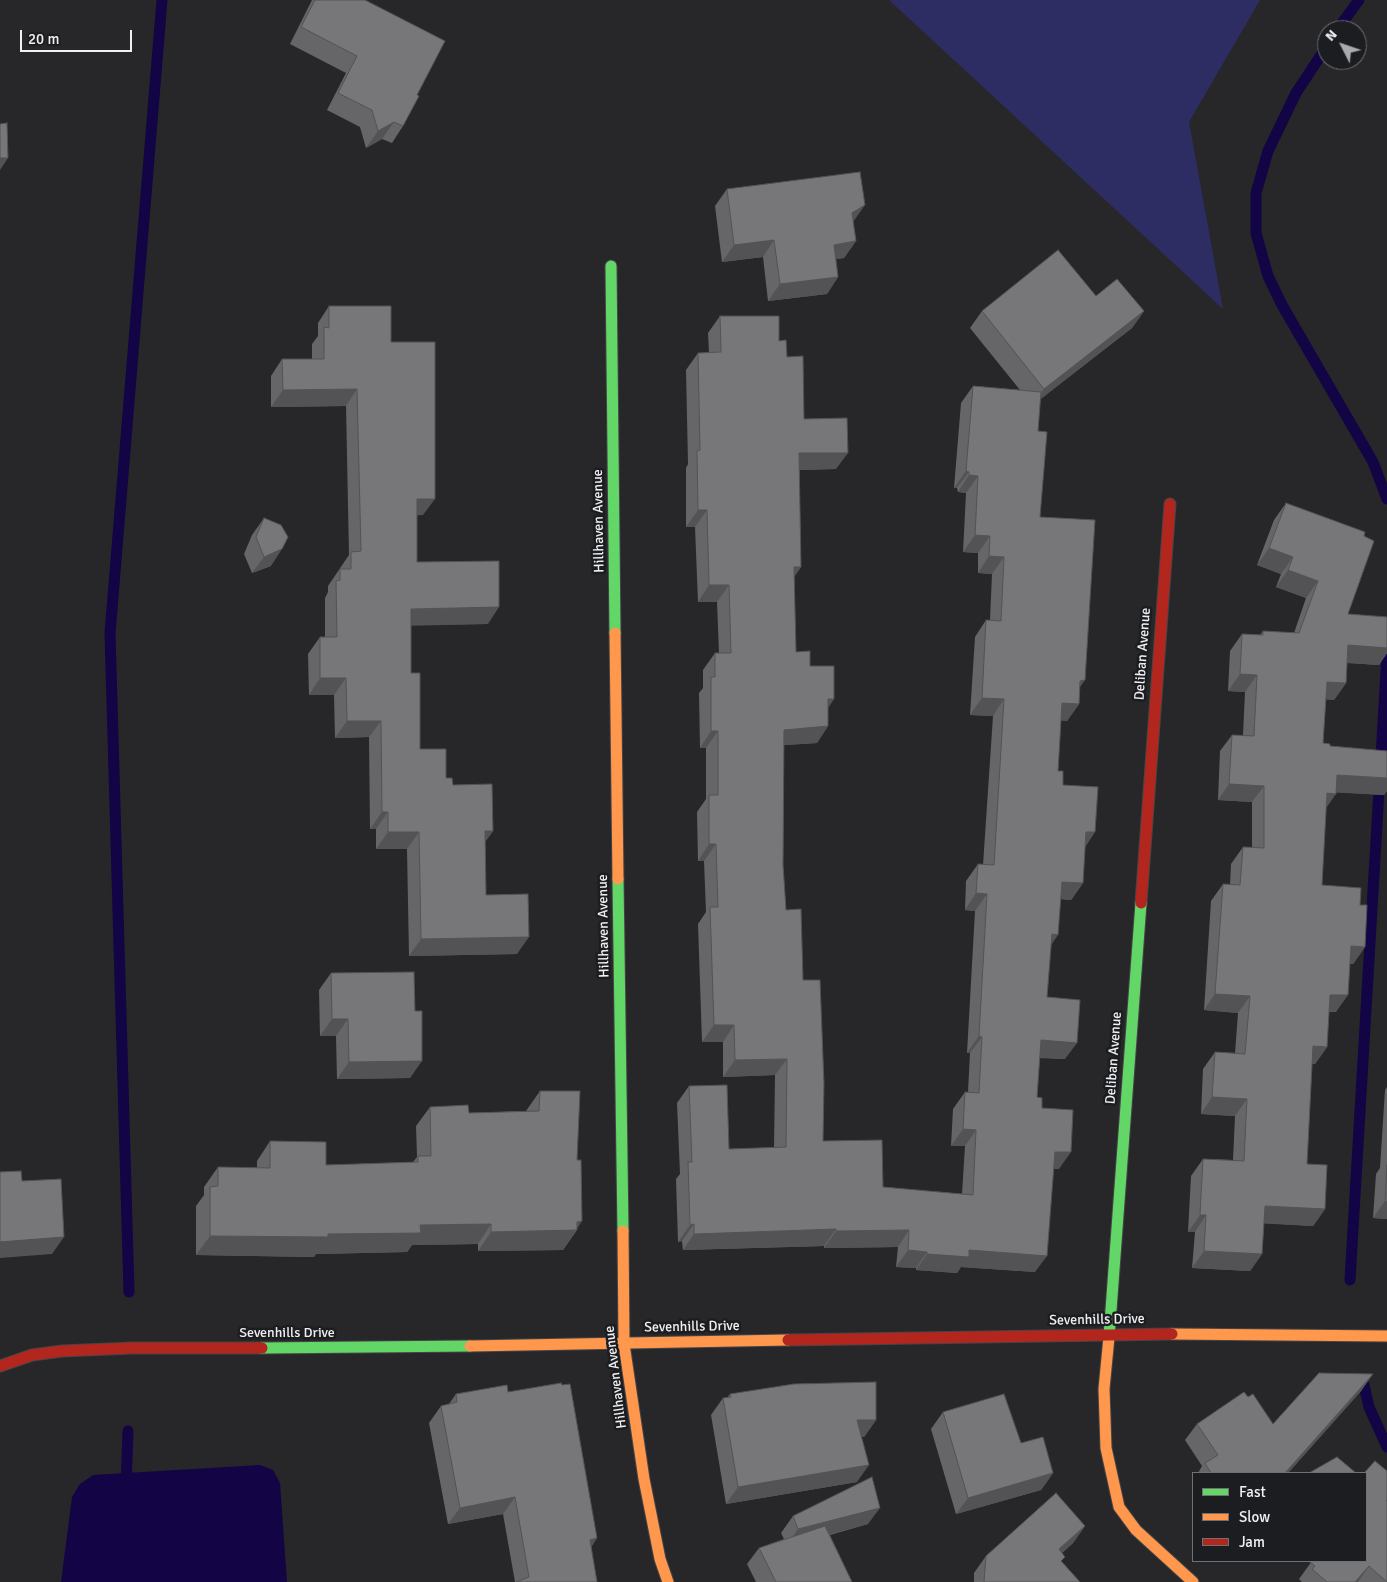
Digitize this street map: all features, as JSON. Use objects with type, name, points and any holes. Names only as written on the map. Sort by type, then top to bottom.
[{"type":"street","name":"Hillhaven Avenue","points":[[611,266],[624,1344],[644,1479],[660,1559],[668,1582]]},
{"type":"street","name":"Deliban Avenue","points":[[1170,504],[1104,1389],[1106,1448],[1119,1507],[1136,1530],[1193,1582]]},
{"type":"street","name":"Sevenhills Drive","points":[[0,1366],[32,1355],[62,1351],[132,1348],[342,1348],[624,1344],[1109,1334],[1387,1336]]},
{"type":"shaded area","points":[[889,0],[1260,0],[1189,122],[1223,309]]},
{"type":"shaded area","points":[[260,1465],[273,1470],[280,1483],[287,1582],[61,1582],[72,1497],[80,1484],[93,1475]]},
{"type":"building","points":[[315,0],[365,0],[445,41],[403,126],[394,122],[378,131],[372,110],[338,93],[357,56],[301,27]]},
{"type":"building","points":[[7,123],[8,158],[0,158],[0,124]]},
{"type":"building","points":[[860,172],[865,205],[852,213],[856,241],[834,245],[838,277],[780,284],[774,240],[734,245],[727,189]]},
{"type":"building","points":[[1058,250],[1096,296],[1117,279],[1144,311],[1044,389],[982,311]]},
{"type":"building","points":[[329,306],[391,306],[391,342],[435,342],[435,499],[417,499],[417,562],[499,561],[499,607],[411,609],[411,673],[420,673],[420,749],[446,749],[446,778],[452,778],[453,785],[492,784],[493,831],[485,831],[486,895],[528,894],[529,937],[421,939],[419,832],[388,832],[388,812],[382,812],[381,721],[347,721],[346,678],[320,678],[320,637],[337,637],[336,581],[340,580],[340,569],[351,569],[351,552],[361,551],[357,389],[283,390],[282,359],[324,359],[324,327],[329,328]]},
{"type":"building","points":[[720,316],[779,316],[779,341],[786,340],[787,357],[803,356],[804,419],[847,418],[848,453],[799,453],[801,567],[794,567],[796,652],[810,651],[810,666],[834,666],[834,699],[828,699],[828,726],[784,730],[783,865],[786,910],[801,909],[803,980],[820,980],[824,1084],[823,1141],[882,1140],[883,1187],[973,1195],[976,1130],[963,1129],[965,1092],[979,1093],[982,1037],[979,1036],[987,894],[976,893],[978,864],[994,865],[1004,699],[982,698],[986,620],[1001,621],[1004,557],[989,556],[990,536],[975,535],[978,476],[969,475],[969,472],[966,471],[973,386],[1041,392],[1038,431],[1047,432],[1040,517],[1095,520],[1085,680],[1080,681],[1079,704],[1062,703],[1058,771],[1063,771],[1063,785],[1098,787],[1095,832],[1086,832],[1083,883],[1062,882],[1058,935],[1052,934],[1047,997],[1080,1000],[1077,1043],[1041,1040],[1037,1097],[1042,1098],[1042,1108],[1073,1110],[1071,1152],[1055,1152],[1047,1256],[969,1250],[969,1257],[927,1254],[927,1252],[908,1250],[909,1230],[836,1231],[836,1229],[694,1234],[694,1224],[690,1225],[688,1162],[692,1162],[689,1086],[727,1085],[729,1149],[786,1147],[787,1059],[735,1060],[734,1025],[714,1025],[710,907],[718,907],[716,844],[709,844],[709,795],[718,795],[718,731],[711,731],[711,677],[715,677],[715,653],[731,653],[729,585],[709,585],[707,510],[698,510],[697,451],[700,450],[698,353],[721,352]]},
{"type":"building","points":[[1286,503],[1365,532],[1364,536],[1374,541],[1348,614],[1387,617],[1387,648],[1348,645],[1346,683],[1327,682],[1323,743],[1330,744],[1330,746],[1387,751],[1387,778],[1337,775],[1336,794],[1327,793],[1322,885],[1361,888],[1360,905],[1367,905],[1365,947],[1351,946],[1348,995],[1330,995],[1327,1047],[1313,1046],[1307,1164],[1327,1165],[1325,1209],[1265,1206],[1262,1254],[1204,1251],[1206,1215],[1200,1215],[1203,1159],[1244,1161],[1247,1099],[1212,1097],[1215,1052],[1245,1054],[1250,996],[1215,994],[1223,884],[1240,885],[1243,847],[1264,848],[1264,786],[1229,784],[1232,735],[1254,736],[1257,675],[1240,674],[1242,634],[1263,635],[1263,631],[1299,633],[1318,581],[1288,570],[1293,557],[1269,548]]},
{"type":"building","points":[[264,518],[281,525],[288,537],[282,549],[264,557],[256,537]]},
{"type":"building","points":[[414,972],[415,1011],[422,1011],[422,1061],[349,1062],[348,1019],[332,1019],[331,973]]},
{"type":"building","points":[[540,1091],[580,1091],[577,1160],[581,1160],[582,1221],[577,1222],[577,1230],[491,1232],[491,1224],[420,1225],[421,1233],[328,1234],[328,1237],[210,1236],[210,1187],[218,1186],[218,1167],[270,1168],[270,1141],[326,1142],[326,1165],[418,1162],[418,1156],[431,1156],[430,1107],[468,1105],[469,1113],[539,1111]]},
{"type":"building","points":[[1387,1165],[1387,1202],[1385,1201]]},
{"type":"building","points":[[21,1171],[22,1181],[61,1179],[64,1237],[0,1242],[0,1172]]},
{"type":"building","points":[[1319,1373],[1373,1374],[1286,1472],[1210,1472],[1205,1463],[1218,1455],[1197,1424],[1244,1392],[1248,1397],[1253,1394],[1273,1424]]},
{"type":"building","points":[[876,1382],[876,1420],[857,1420],[869,1465],[738,1487],[723,1398],[731,1397],[730,1394],[794,1384]]},
{"type":"building","points":[[561,1383],[562,1385],[570,1384],[597,1538],[590,1540],[597,1582],[516,1582],[529,1577],[515,1497],[460,1508],[441,1406],[457,1402],[456,1394],[507,1385],[508,1392]]},
{"type":"building","points":[[1004,1394],[1021,1443],[1043,1437],[1053,1473],[968,1498],[943,1412]]},
{"type":"building","points":[[1337,1457],[1355,1472],[1311,1472]]},
{"type":"building","points":[[1375,1461],[1387,1471],[1387,1582],[1369,1566],[1355,1582],[1327,1582],[1312,1569],[1315,1566],[1310,1562],[1367,1562],[1367,1472],[1365,1472]]},
{"type":"building","points":[[872,1477],[880,1508],[798,1529],[793,1516]]},
{"type":"building","points":[[1056,1493],[1085,1526],[1059,1549],[1065,1557],[1061,1561],[1080,1582],[984,1582],[986,1556]]},
{"type":"building","points":[[825,1526],[852,1582],[776,1582],[759,1548]]},
{"type":"waterway","points":[[129,1292],[110,633],[162,0]]},
{"type":"waterway","points":[[1344,20],[1359,0]]},
{"type":"waterway","points":[[1317,61],[1296,93],[1268,151],[1256,193],[1256,233],[1268,276],[1282,305],[1373,462],[1387,499]]},
{"type":"waterway","points":[[1350,1280],[1387,655]]},
{"type":"waterway","points":[[1364,1385],[1369,1407],[1387,1447]]},
{"type":"waterway","points":[[126,1487],[128,1431]]},
{"type":"traffic: fast","points":[[611,266],[615,633]]},
{"type":"traffic: fast","points":[[618,879],[623,1231]]},
{"type":"traffic: fast","points":[[1109,1337],[1141,903]]},
{"type":"traffic: fast","points":[[262,1348],[470,1346]]},
{"type":"traffic: slow","points":[[615,633],[618,879]]},
{"type":"traffic: slow","points":[[623,1231],[624,1344],[644,1479],[660,1559],[668,1582]]},
{"type":"traffic: slow","points":[[1172,1334],[1387,1336]]},
{"type":"traffic: slow","points":[[1109,1337],[1104,1389],[1106,1448],[1119,1507],[1136,1530],[1193,1582]]},
{"type":"traffic: slow","points":[[470,1346],[788,1340]]},
{"type":"traffic: jam","points":[[1141,903],[1170,504]]},
{"type":"traffic: jam","points":[[788,1340],[1172,1334]]},
{"type":"traffic: jam","points":[[0,1366],[32,1355],[62,1351],[132,1348],[262,1348]]}]
